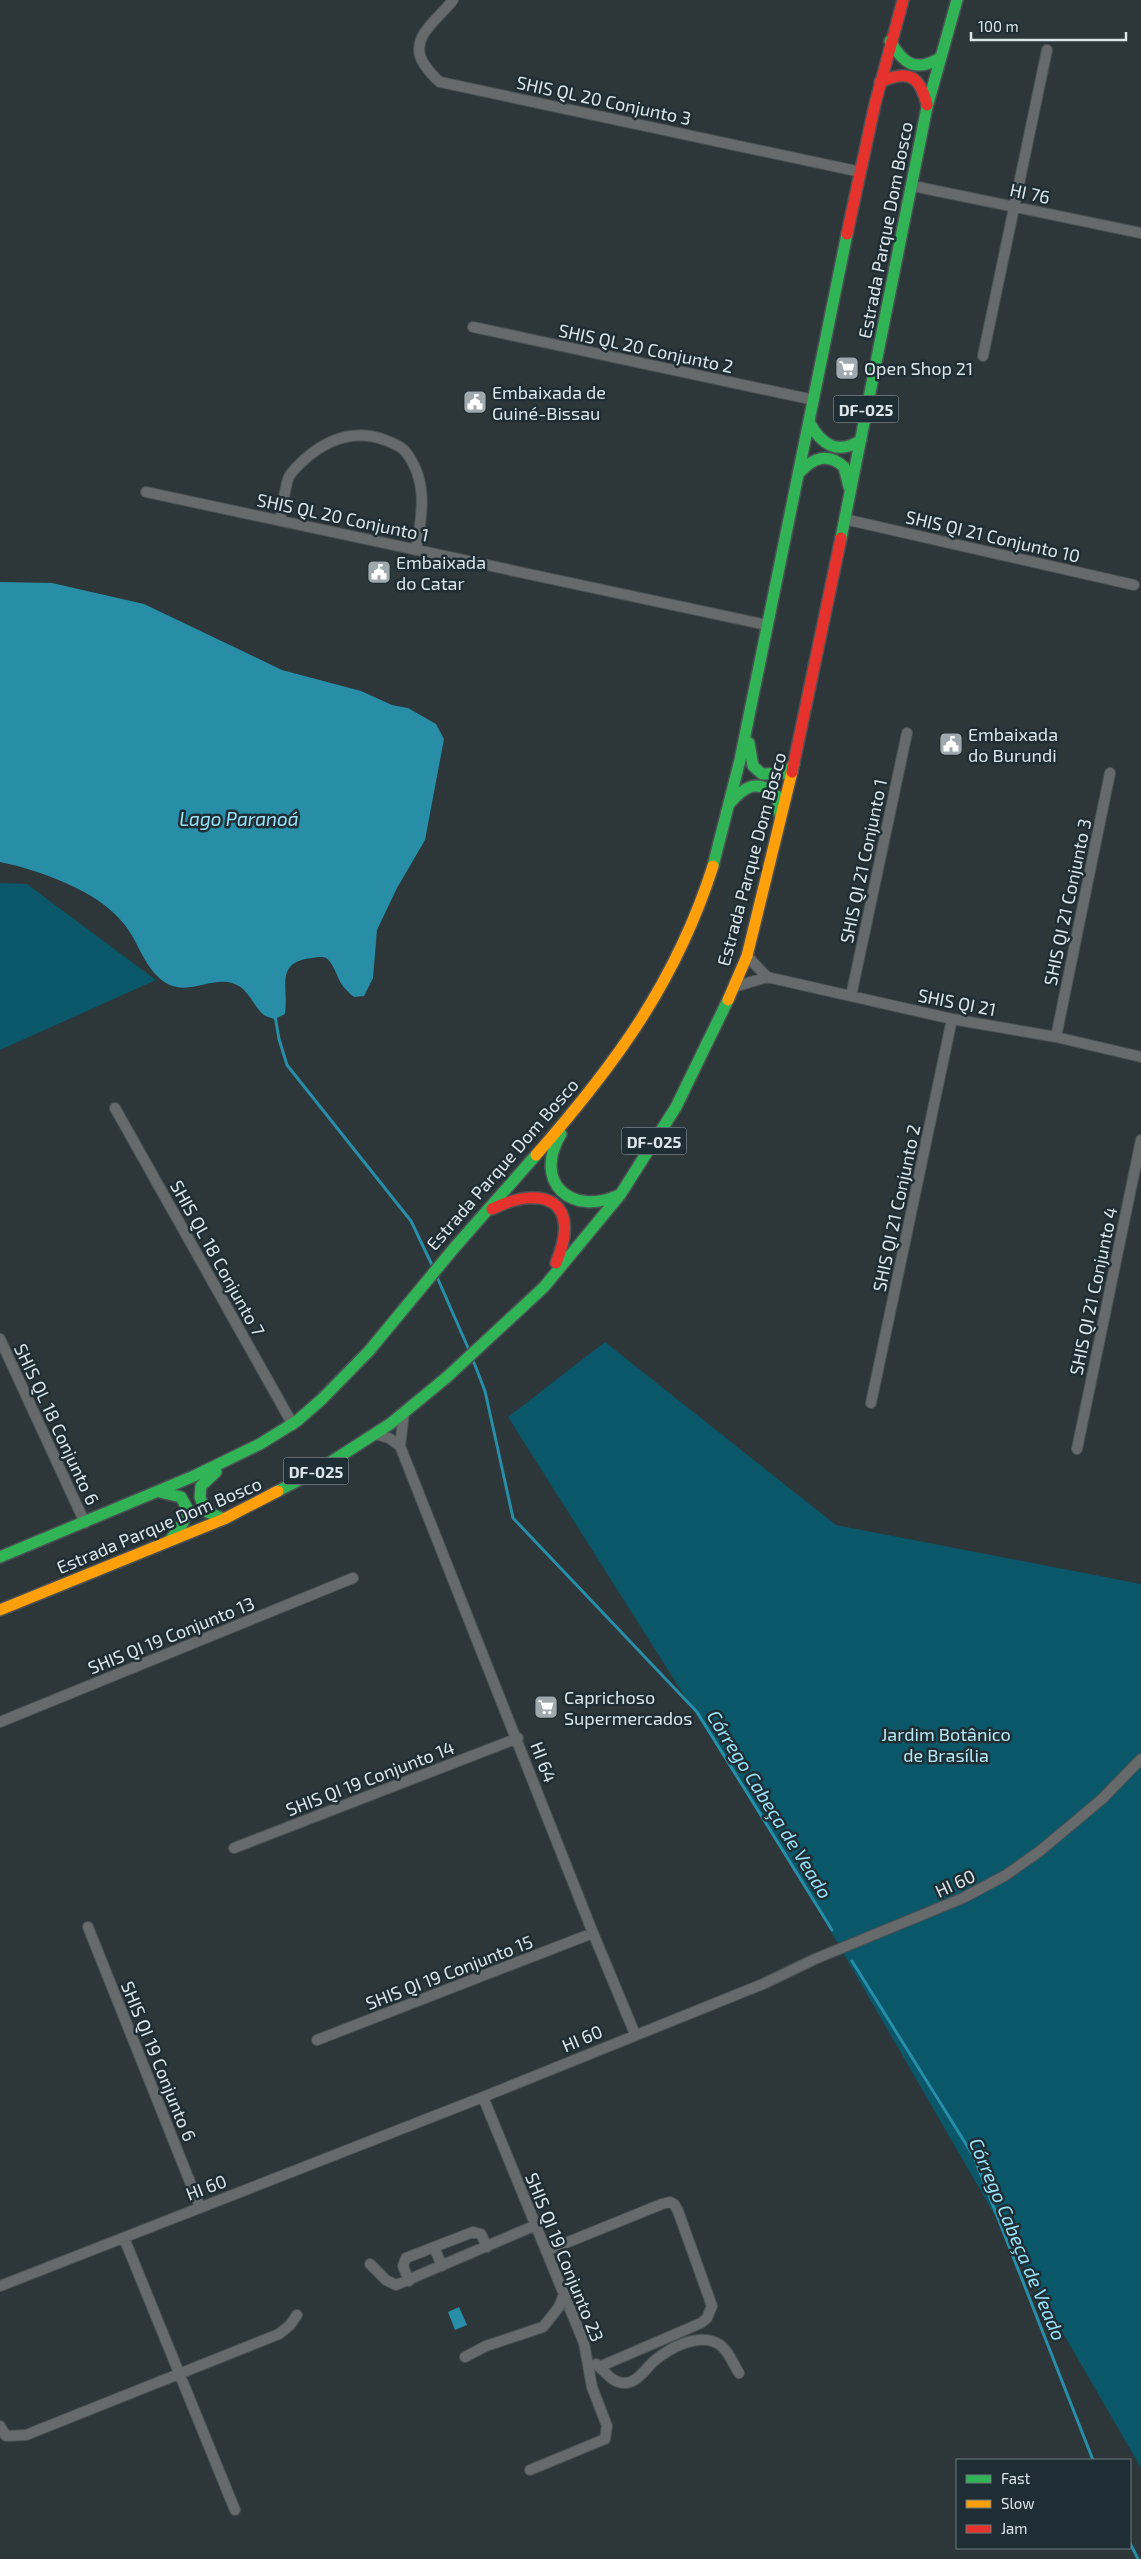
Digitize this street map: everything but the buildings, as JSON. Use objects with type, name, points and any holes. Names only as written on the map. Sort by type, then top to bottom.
[{"type":"main road","name":"Estrada Parque Dom Bosco","points":[[0,1557],[160,1492],[238,1455],[293,1425],[342,1381],[572,1112],[626,1043],[670,972],[694,917],[716,855],[729,804],[749,716],[880,82],[903,0]]},
{"type":"main road","name":"Estrada Parque Dom Bosco","points":[[0,1610],[224,1519],[281,1491],[375,1434],[404,1413],[447,1377],[544,1287],[620,1195],[676,1107],[747,956],[782,819],[913,186],[927,107],[957,0]]},
{"type":"main road","points":[[890,41],[899,57],[907,63],[924,66],[940,58]]},
{"type":"main road","points":[[880,82],[893,75],[916,80],[921,84],[927,107]]},
{"type":"main road","points":[[809,422],[817,438],[826,444],[848,446],[856,444],[861,440]]},
{"type":"main road","points":[[800,472],[809,461],[817,458],[830,458],[841,462],[847,470],[849,488],[845,514]]},
{"type":"main road","points":[[749,716],[751,729],[748,758],[754,769],[761,773],[780,775],[790,771],[794,764]]},
{"type":"main road","points":[[729,804],[742,788],[763,787],[778,796],[782,819]]},
{"type":"main road","points":[[572,1112],[570,1121],[552,1148],[552,1171],[556,1183],[569,1198],[583,1202],[602,1202],[620,1195]]},
{"type":"main road","points":[[484,1214],[515,1197],[534,1196],[548,1198],[559,1209],[566,1221],[568,1232],[564,1249],[544,1287]]},
{"type":"main road","points":[[224,1519],[205,1511],[200,1491],[201,1486],[210,1476],[238,1455]]},
{"type":"main road","points":[[160,1492],[177,1494],[183,1498],[187,1507],[187,1518],[183,1526],[170,1541]]},
{"type":"street","name":"SHIS QL 20 Conjunto 3","points":[[453,0],[423,34],[418,45],[420,58],[432,75],[440,82],[861,172]]},
{"type":"street","points":[[983,356],[1016,207],[1047,50]]},
{"type":"street","name":"HI 76","points":[[913,186],[1141,233]]},
{"type":"street","name":"SHIS QL 20 Conjunto 2","points":[[473,327],[814,400]]},
{"type":"street","points":[[280,520],[288,480],[292,472],[312,453],[338,438],[364,435],[379,438],[395,444],[404,450],[417,473],[424,504],[416,550]]},
{"type":"street","name":"SHIS QL 20 Conjunto 1","points":[[146,492],[767,625]]},
{"type":"street","name":"SHIS QI 21 Conjunto 10","points":[[845,514],[1134,585]]},
{"type":"street","name":"SHIS QI 21 Conjunto 1","points":[[851,996],[907,733]]},
{"type":"street","name":"SHIS QI 21 Conjunto 3","points":[[1056,1037],[1110,773]]},
{"type":"street","points":[[747,956],[767,977]]},
{"type":"street","name":"SHIS QI 21","points":[[734,987],[767,977],[952,1019],[1056,1037],[1141,1057]]},
{"type":"street","name":"SHIS QI 21 Conjunto 2","points":[[871,1403],[952,1019]]},
{"type":"street","name":"SHIS QL 18 Conjunto 7","points":[[115,1108],[293,1425]]},
{"type":"street","name":"SHIS QI 21 Conjunto 4","points":[[1077,1449],[1141,1140]]},
{"type":"street","name":"SHIS QL 18 Conjunto 6","points":[[0,1339],[85,1523]]},
{"type":"street","name":"HI 64","points":[[404,1413],[400,1446],[518,1738],[593,1933],[635,2034]]},
{"type":"street","points":[[375,1434],[389,1438],[400,1446]]},
{"type":"street","name":"SHIS QI 19 Conjunto 13","points":[[1,1719],[353,1578]]},
{"type":"street","name":"SHIS QI 19 Conjunto 14","points":[[234,1848],[518,1738]]},
{"type":"street","name":"HI 60","points":[[0,2286],[483,2097],[635,2034],[763,1984],[815,1959],[982,1889],[1040,1850],[1102,1799],[1141,1759]]},
{"type":"street","name":"SHIS QI 19 Conjunto 6","points":[[88,1927],[200,2207]]},
{"type":"street","name":"SHIS QI 19 Conjunto 15","points":[[317,2040],[593,1933]]},
{"type":"street","name":"SHIS QI 19 Conjunto 23","points":[[483,2097],[584,2343],[588,2373],[605,2420],[607,2436],[599,2442],[530,2470]]},
{"type":"street","points":[[546,2251],[662,2204],[670,2202],[674,2204],[678,2211],[712,2306],[711,2312],[701,2323],[599,2367]]},
{"type":"street","points":[[370,2264],[391,2284],[409,2280],[536,2225]]},
{"type":"street","points":[[409,2280],[403,2266],[404,2260],[434,2247],[476,2232],[481,2234],[487,2247]]},
{"type":"street","points":[[124,2238],[235,2510]]},
{"type":"street","points":[[434,2247],[442,2266]]},
{"type":"street","points":[[465,2357],[486,2346],[543,2327],[560,2306],[564,2294]]},
{"type":"street","points":[[0,2426],[6,2436],[26,2435],[279,2334],[297,2316]]},
{"type":"street","points":[[587,2357],[612,2380],[625,2383],[632,2381],[663,2354],[686,2342],[710,2341],[719,2344],[726,2351],[739,2373]]},
{"type":"green space","points":[[0,883],[27,884],[156,980],[0,1050]]},
{"type":"green space","name":"Jardim Botânico de Brasília","points":[[605,1342],[836,1525],[1141,1584],[1141,2468],[801,1880],[508,1417]]},
{"type":"water","name":"Lago Paranoá","points":[[0,582],[52,583],[144,604],[282,670],[361,691],[392,705],[408,708],[436,724],[444,739],[425,840],[397,888],[377,930],[373,978],[364,996],[354,997],[348,992],[328,960],[322,957],[300,960],[288,970],[285,985],[285,1014],[275,1019],[264,1015],[238,985],[232,983],[216,982],[182,988],[174,986],[158,977],[147,963],[124,924],[100,902],[50,876],[0,862]]},
{"type":"water","points":[[459,2307],[467,2325],[455,2330],[448,2312]]},
{"type":"waterway","name":"Córrego Cabeça de Veado","points":[[275,1016],[279,1039],[287,1065],[411,1221],[433,1267]]},
{"type":"waterway","name":"Córrego Cabeça de Veado","points":[[437,1277],[469,1350]]},
{"type":"waterway","name":"Córrego Cabeça de Veado","points":[[473,1360],[485,1391],[513,1518],[697,1712],[832,1930]]},
{"type":"waterway","name":"Córrego Cabeça de Veado","points":[[852,1961],[974,2157],[1093,2459]]},
{"type":"waterway","name":"Córrego Cabeça de Veado","points":[[1131,2545],[1138,2559]]},
{"type":"traffic: fast","points":[[841,538],[927,107],[957,0]]},
{"type":"traffic: fast","points":[[890,41],[900,55],[910,63],[923,65],[940,58]]},
{"type":"traffic: fast","points":[[713,866],[740,760],[847,234]]},
{"type":"traffic: fast","points":[[809,422],[824,442],[830,445],[844,447],[861,440]]},
{"type":"traffic: fast","points":[[800,472],[815,460],[832,459],[844,467],[849,487]]},
{"type":"traffic: fast","points":[[749,743],[753,766],[762,774],[786,773],[794,764]]},
{"type":"traffic: fast","points":[[729,804],[746,789],[752,786],[763,787],[777,796],[780,815]]},
{"type":"traffic: fast","points":[[278,1491],[320,1469],[390,1424],[447,1377],[544,1287],[620,1195],[676,1107],[728,1000]]},
{"type":"traffic: fast","points":[[561,1134],[553,1151],[551,1167],[554,1180],[561,1191],[572,1198],[586,1202],[602,1201],[619,1195]]},
{"type":"traffic: fast","points":[[0,1557],[194,1476],[260,1444],[297,1421],[322,1399],[369,1351],[455,1247],[536,1155]]},
{"type":"traffic: fast","points":[[216,1472],[201,1486],[200,1497],[205,1511],[224,1519]]},
{"type":"traffic: fast","points":[[160,1492],[181,1497],[187,1508],[183,1523],[171,1539]]},
{"type":"traffic: slow","points":[[728,1000],[747,956],[792,772]]},
{"type":"traffic: slow","points":[[536,1155],[565,1122],[617,1055],[662,985],[698,908],[713,866]]},
{"type":"traffic: slow","points":[[0,1610],[224,1519],[278,1491]]},
{"type":"traffic: jam","points":[[847,234],[875,104],[903,0]]},
{"type":"traffic: jam","points":[[880,82],[899,76],[912,78],[921,87],[927,105]]},
{"type":"traffic: jam","points":[[792,772],[841,538]]},
{"type":"traffic: jam","points":[[492,1209],[511,1201],[528,1198],[542,1199],[554,1203],[561,1212],[564,1225],[563,1242],[556,1263]]},
{"type":"place","name":"Open Shop 21","points":[[847,368]]},
{"type":"place","name":"Embaixada de Guiné-Bissau","points":[[475,402]]},
{"type":"place","name":"Embaixada do Catar","points":[[379,572]]},
{"type":"place","name":"Embaixada do Burundi","points":[[951,744]]},
{"type":"place","name":"Caprichoso Supermercados","points":[[546,1707]]}]
